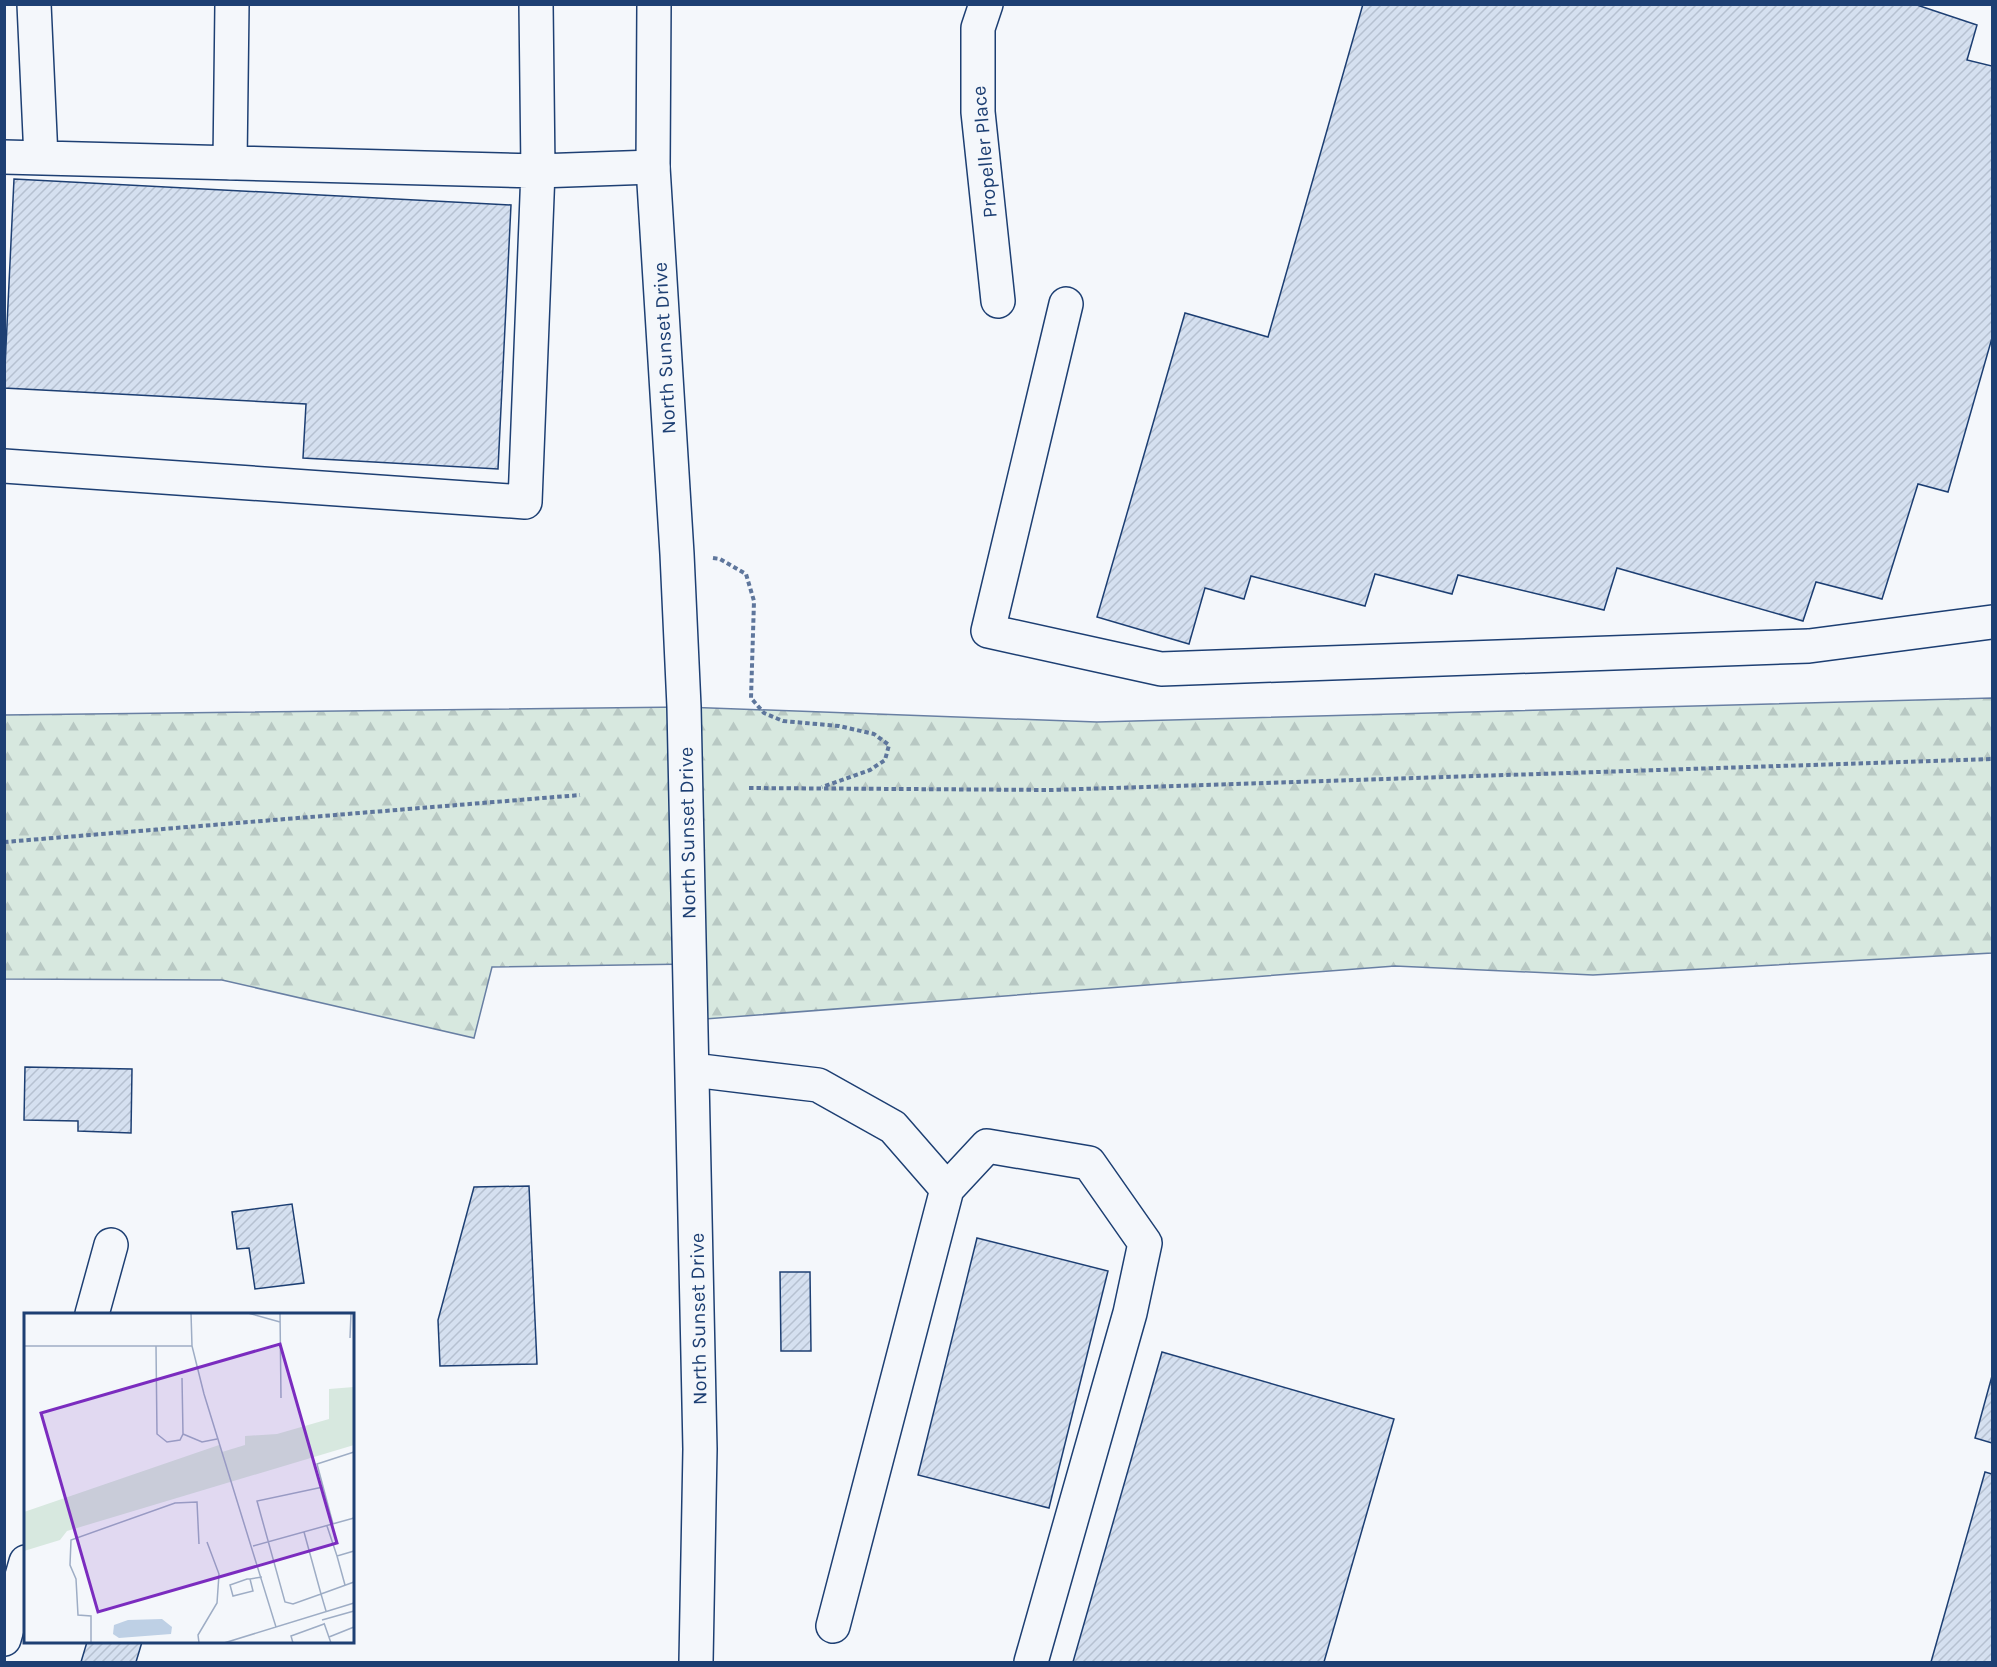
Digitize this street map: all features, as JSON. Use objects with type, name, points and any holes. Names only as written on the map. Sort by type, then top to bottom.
[{"type":"main road","points":[[34,4],[41,158]]},
{"type":"main road","points":[[230,163],[232,4]]},
{"type":"main road","points":[[4,466],[525,502],[538,171],[536,4]]},
{"type":"main road","name":"North Sunset Drive","points":[[654,4],[653,167],[684,707],[692,1020],[700,1449],[696,1662]]},
{"type":"main road","name":"Propeller Place","points":[[986,4],[978,28],[978,112],[999,301]]},
{"type":"main road","points":[[4,157],[538,171],[653,167]]},
{"type":"main road","points":[[1066,304],[987,631],[1161,669],[1809,646],[1992,622]]},
{"type":"main road","points":[[693,1070],[818,1085],[893,1127],[947,1189]]},
{"type":"main road","points":[[833,1626],[947,1189],[987,1146],[1089,1163],[1145,1243],[1130,1313],[1031,1662]]},
{"type":"main road","points":[[92,1313],[111,1245]]},
{"type":"main road","points":[[4,1639],[24,1569]]},
{"type":"path","points":[[677,554],[720,559],[746,574],[754,601],[751,698],[764,712],[783,721],[839,726],[874,734],[889,745],[885,760],[870,771],[819,788]]},
{"type":"path","points":[[749,788],[1052,790],[1992,759]]},
{"type":"path","points":[[4,842],[580,795]]},
{"type":"green space","points":[[1992,698],[1992,953],[1593,975],[1395,966],[692,1020],[690,964],[492,967],[474,1038],[222,980],[5,979],[4,715],[684,707],[1097,722]]},
{"type":"building","points":[[1363,4],[1914,4],[1977,25],[1967,60],[1992,66],[1992,338],[1948,492],[1918,484],[1882,599],[1816,582],[1803,621],[1617,568],[1604,610],[1458,575],[1452,594],[1375,574],[1365,606],[1251,576],[1244,599],[1205,588],[1189,644],[1097,617],[1185,313],[1268,337]]},
{"type":"building","points":[[14,179],[511,205],[498,469],[303,458],[306,404],[4,388]]},
{"type":"building","points":[[25,1067],[132,1069],[131,1133],[78,1131],[78,1121],[24,1120]]},
{"type":"building","points":[[529,1186],[537,1364],[440,1366],[438,1320],[474,1187]]},
{"type":"building","points":[[292,1204],[304,1283],[255,1289],[249,1248],[237,1249],[232,1212]]},
{"type":"building","points":[[977,1238],[1108,1271],[1049,1508],[918,1475]]},
{"type":"building","points":[[780,1272],[810,1272],[811,1351],[781,1351]]},
{"type":"building","points":[[1162,1352],[1394,1419],[1324,1662],[1073,1662]]},
{"type":"building","points":[[1992,1376],[1992,1443],[1975,1438]]},
{"type":"building","points":[[1985,1472],[1992,1474],[1992,1662],[1931,1662]]},
{"type":"building","points":[[87,1643],[142,1643],[136,1662],[81,1662]]}]
